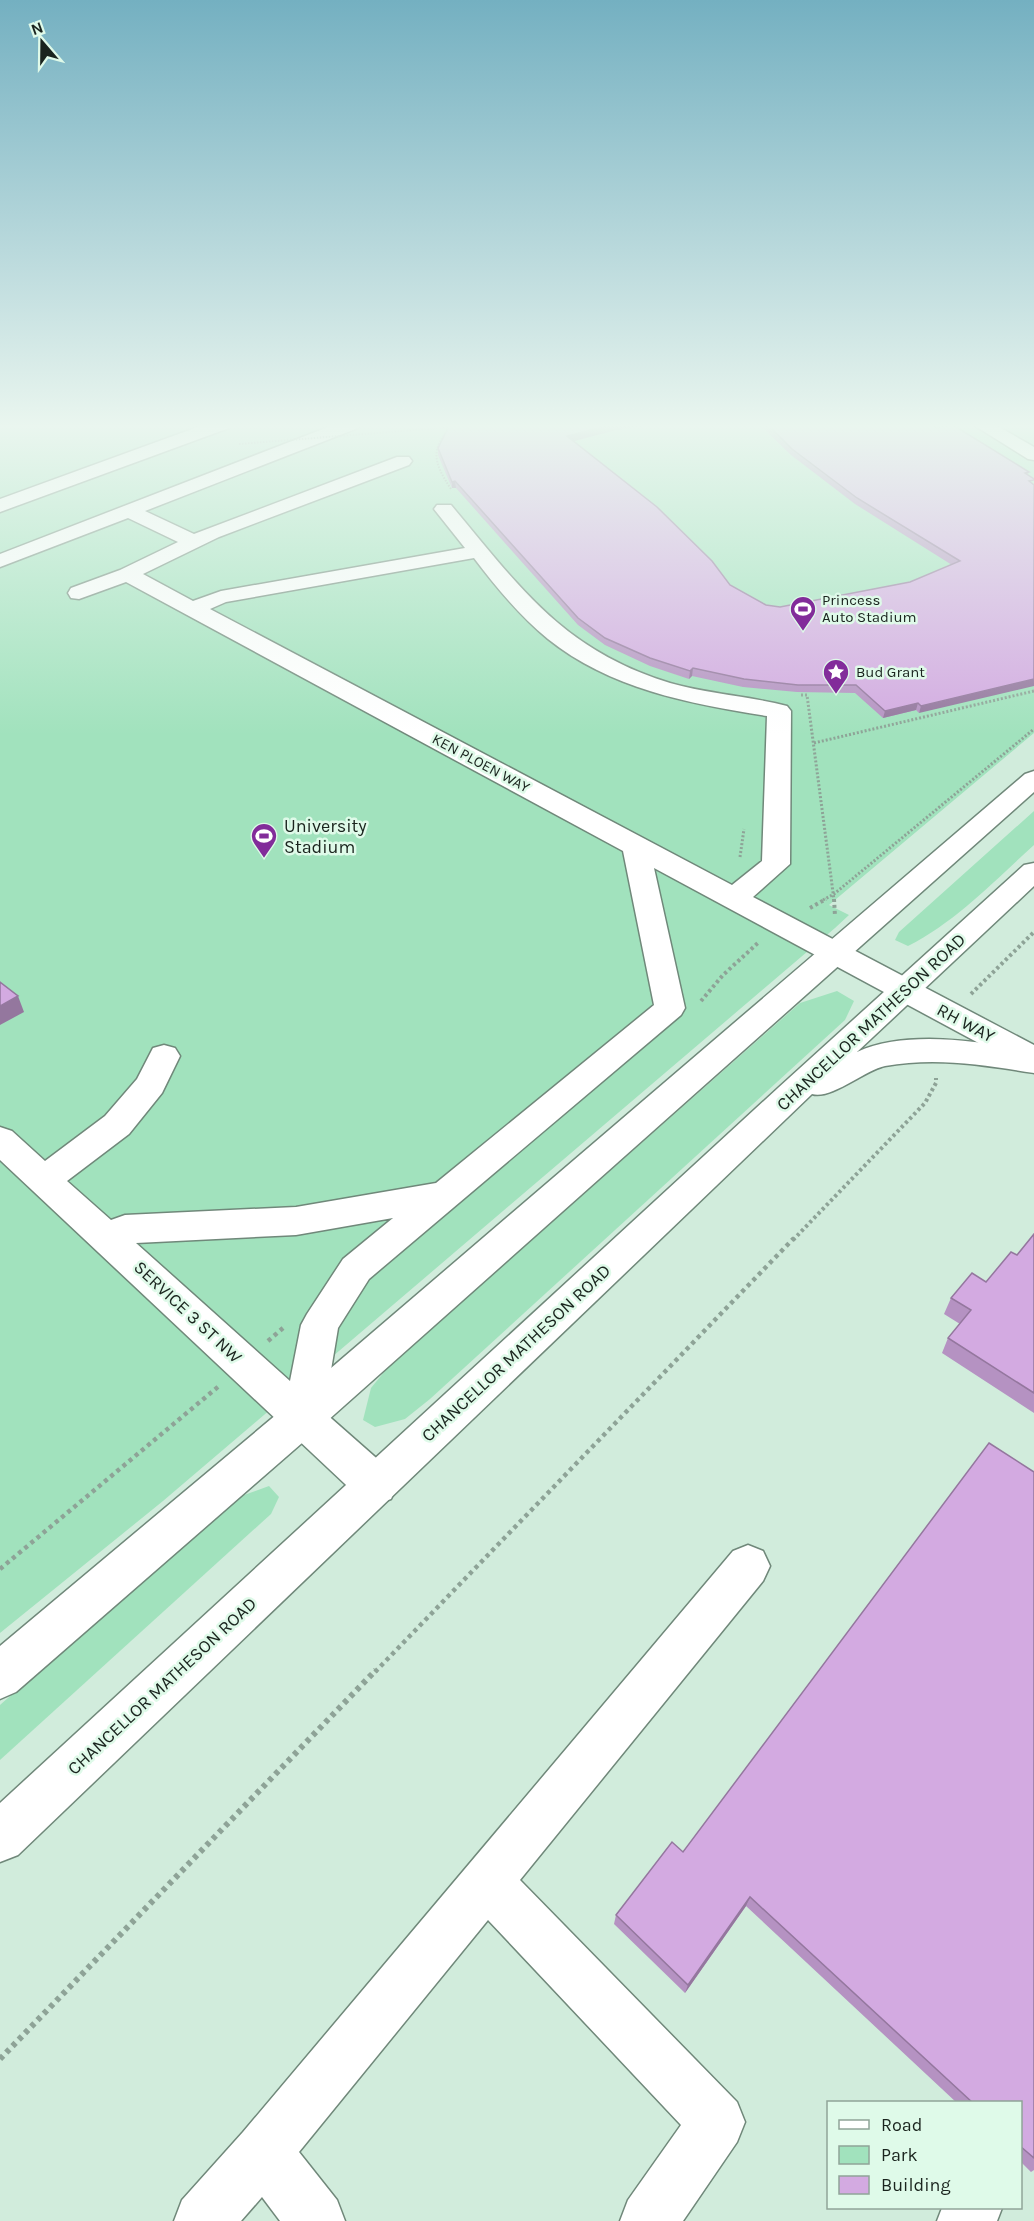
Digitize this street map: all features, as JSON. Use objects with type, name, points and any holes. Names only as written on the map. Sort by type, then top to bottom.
[{"type":"main road","points":[[0,561],[87,528]]},
{"type":"main road","points":[[162,528],[194,542]]},
{"type":"main road","points":[[79,593],[231,528]]},
{"type":"main road","points":[[465,528],[480,551],[529,609],[557,635],[590,658],[633,678],[682,695],[779,711],[776,864],[734,898]]},
{"type":"main road","points":[[192,609],[221,597],[480,551]]},
{"type":"main road","name":"KEN PLOEN WAY","points":[[127,574],[835,953]]},
{"type":"main road","points":[[4,1665],[303,1417],[1034,779]]},
{"type":"main road","points":[[303,1417],[320,1325],[356,1269],[670,1008],[636,847]]},
{"type":"main road","name":"CHANCELLOR MATHESON ROAD","points":[[0,1837],[790,1096],[1034,872]]},
{"type":"main road","name":"RH WAY","points":[[835,953],[1034,1061]]},
{"type":"main road","points":[[790,1096],[877,1056],[931,1050],[974,1052],[1034,1061]]},
{"type":"main road","points":[[43,1180],[117,1125],[151,1085],[164,1056]]},
{"type":"main road","name":"SERVICE 3 ST NW","points":[[0,1140],[376,1485]]},
{"type":"main road","points":[[109,1239],[125,1228],[296,1221],[446,1194]]},
{"type":"main road","points":[[203,2221],[488,1882],[748,1566]]},
{"type":"main road","points":[[488,1882],[717,2122],[649,2221]]},
{"type":"main road","points":[[262,2152],[316,2221]]},
{"type":"path","points":[[814,743],[1034,691]]},
{"type":"path","points":[[796,695],[807,695],[834,894],[835,953]]},
{"type":"path","points":[[834,894],[1034,729]]},
{"type":"path","points":[[950,1014],[1034,932]]},
{"type":"path","points":[[0,2059],[925,1103],[936,1083],[931,1050]]},
{"type":"path","points":[[0,1569],[245,1364]]},
{"type":"green space","points":[[0,528],[1034,528],[1034,733],[829,905],[849,915],[835,928],[163,1501],[0,1633]]},
{"type":"green space","points":[[1034,811],[1034,845],[943,925],[908,946],[895,940],[899,932]]},
{"type":"green space","points":[[837,991],[854,1001],[845,1020],[430,1399],[405,1419],[375,1427],[363,1420],[371,1388],[389,1366],[800,1003]]},
{"type":"green space","points":[[269,1486],[279,1497],[271,1514],[0,1760],[0,1705],[233,1499]]},
{"type":"building","points":[[497,528],[678,528],[712,561],[730,585],[766,605],[780,607],[910,582],[960,561],[905,528],[1034,528],[1034,679],[921,706],[918,703],[885,711],[856,685],[798,685],[744,679],[693,668],[690,671],[650,658],[605,638],[578,618]]},
{"type":"building","points":[[0,982],[18,996],[0,1006]]},
{"type":"building","points":[[1034,1234],[1034,1393],[948,1338],[971,1310],[951,1298],[972,1273],[986,1282],[1011,1252],[1017,1255]]},
{"type":"building","points":[[989,1443],[1034,1472],[1034,2158],[1022,2148],[1022,2101],[971,2101],[750,1897],[688,1985],[616,1915],[672,1842],[683,1852]]},
{"type":"place","name":"Princess Auto Stadium","points":[[803,632]]},
{"type":"place","name":"Bud Grant","points":[[836,695]]},
{"type":"place","name":"University Stadium","points":[[264,859]]}]
